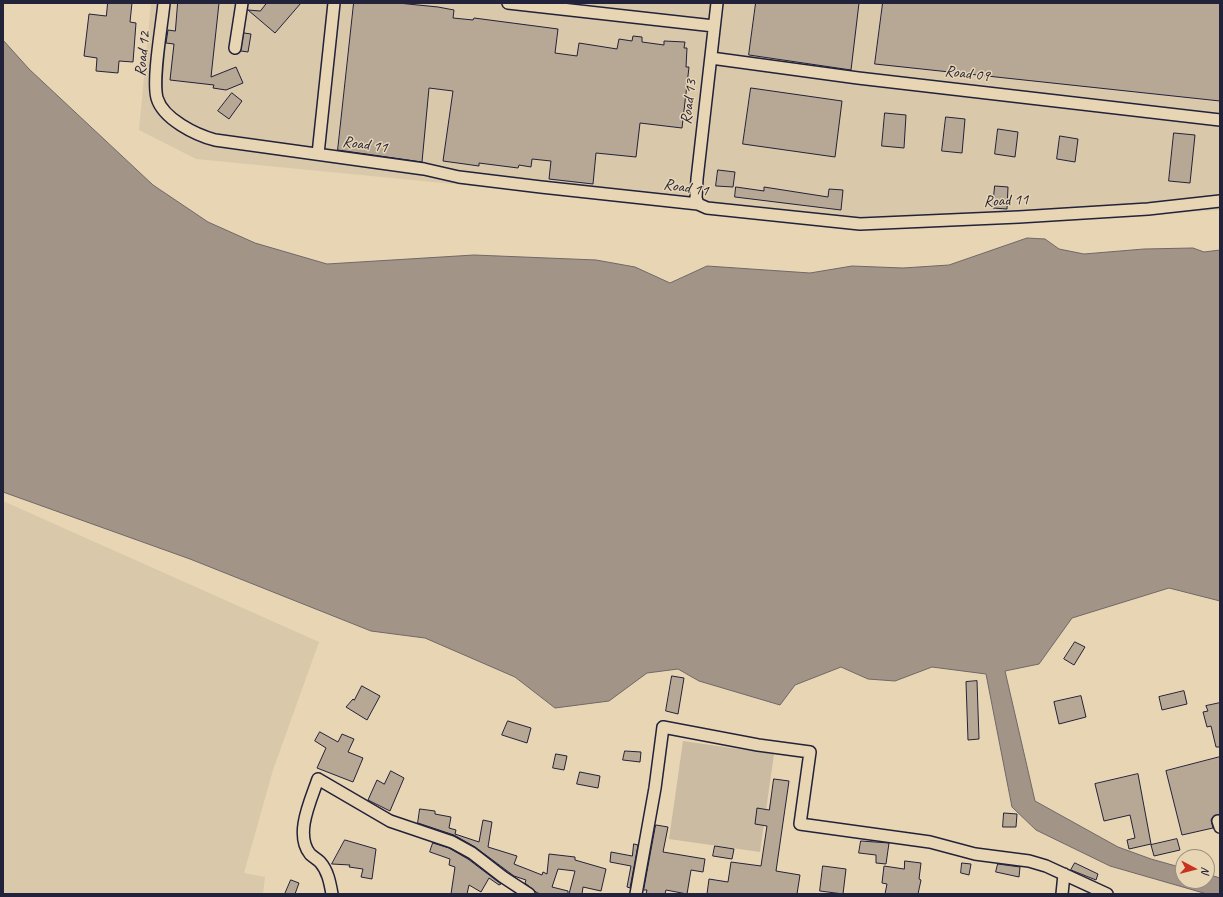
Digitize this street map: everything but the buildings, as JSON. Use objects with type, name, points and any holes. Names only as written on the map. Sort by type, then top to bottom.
[{"type":"street","name":"Road 12","points":[[161,107],[157,98],[156,83],[164,3]]},
{"type":"street","points":[[235,48],[242,3]]},
{"type":"street","points":[[318,154],[334,3]]},
{"type":"street","points":[[508,3],[714,26]]},
{"type":"street","name":"Road 13","points":[[698,204],[696,198],[697,179],[716,3]]},
{"type":"street","name":"Road 09","points":[[711,58],[858,78],[1220,120]]},
{"type":"street","name":"Road 11","points":[[161,107],[186,128],[199,136],[215,140],[318,154],[489,181],[698,204],[707,208],[860,224],[1148,209],[1220,201]]},
{"type":"street","points":[[636,894],[655,788],[663,727],[758,745],[810,752],[800,824],[930,842],[975,854],[1029,861],[1064,874],[1107,894]]},
{"type":"street","points":[[332,894],[329,878],[321,863],[310,853],[304,837],[306,818],[318,779],[390,821],[452,842],[472,852],[504,878],[529,894]]},
{"type":"street","points":[[1062,894],[1064,874]]},
{"type":"shaded area","points":[[151,3],[1220,3],[1220,210],[917,229],[196,159],[139,130]]},
{"type":"shaded area","points":[[3,40],[29,69],[153,185],[208,222],[255,243],[327,264],[474,255],[596,260],[635,267],[670,283],[707,266],[810,273],[852,266],[903,268],[949,265],[1027,238],[1045,239],[1059,249],[1084,254],[1144,249],[1193,248],[1204,252],[1220,250],[1220,601],[1169,588],[1072,618],[1039,664],[1005,671],[1035,801],[1118,847],[1175,866],[1175,885],[1110,866],[1036,830],[1012,807],[986,674],[932,667],[895,681],[868,679],[841,667],[795,685],[780,705],[699,681],[678,669],[647,673],[609,701],[555,708],[515,677],[425,638],[371,631],[190,559],[3,492]]},
{"type":"shaded area","points":[[3,501],[319,642],[273,770],[244,873],[265,877],[263,894],[3,894]]},
{"type":"shaded area","points":[[683,741],[774,754],[760,852],[669,839]]},
{"type":"shaded area","points":[[1215,876],[1220,878],[1220,894],[1207,894],[1190,889],[1215,889]]}]
